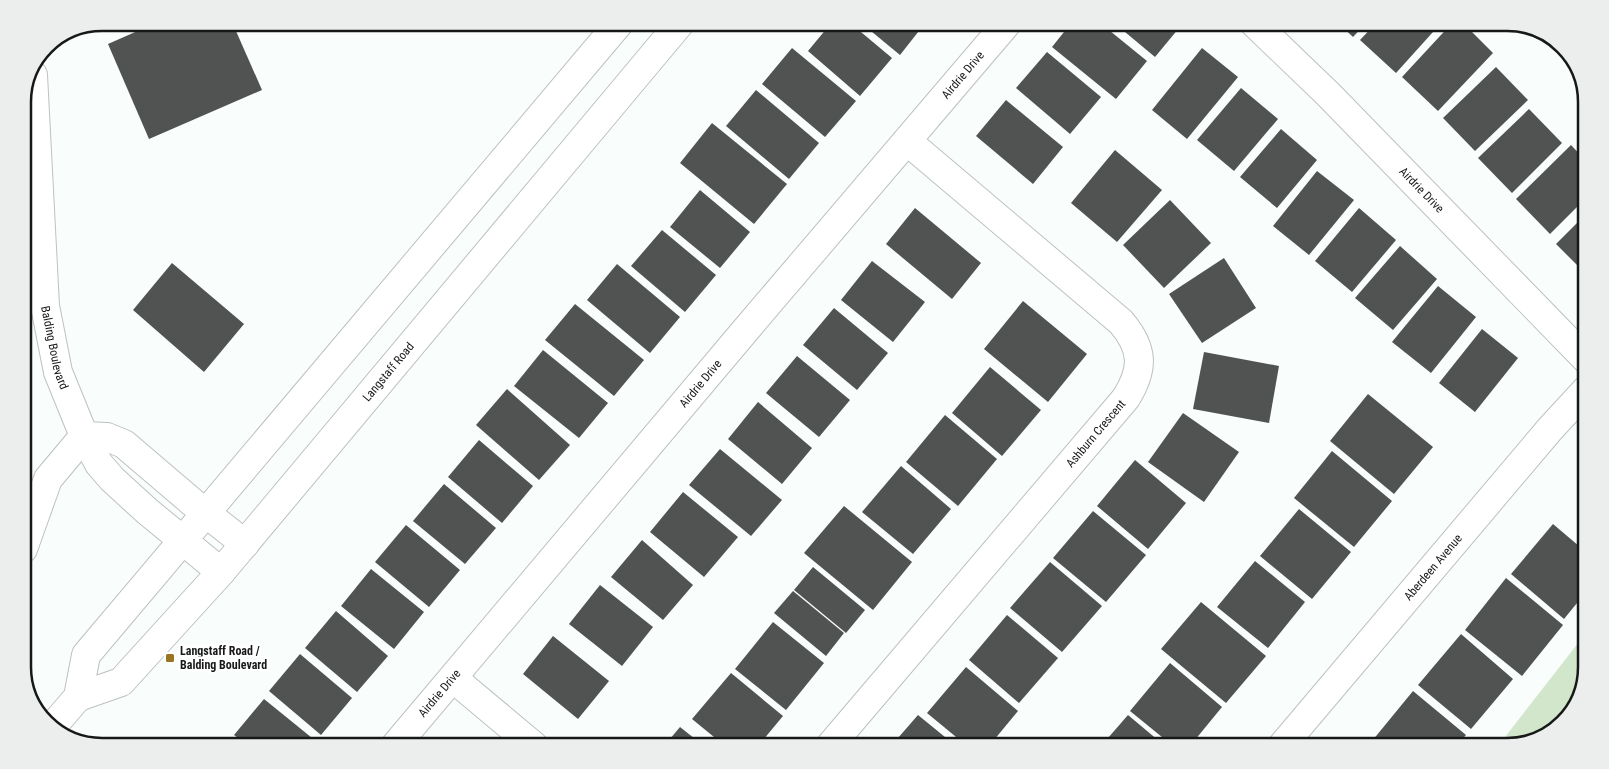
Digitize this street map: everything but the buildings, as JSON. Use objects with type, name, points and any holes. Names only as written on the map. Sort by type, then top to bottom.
[{"type":"street","points":[[57,721],[78,697],[86,655],[181,540],[206,514],[612,31]]},
{"type":"street","name":"Langstaff Road","points":[[78,697],[121,682],[221,572],[673,31]]},
{"type":"street","name":"Airdrie Drive","points":[[403,738],[749,326],[1000,31]]},
{"type":"street","name":"Airdrie Drive","points":[[1262,31],[1334,101],[1578,351]]},
{"type":"street","name":"Balding Boulevard","points":[[33,89],[45,306],[58,372],[84,436],[99,464],[112,479],[181,540],[221,572]]},
{"type":"street","name":"Ashburn Crescent","points":[[837,738],[1120,406],[1138,379],[1139,354],[1131,334],[1121,322],[907,141]]},
{"type":"street","name":"Aberdeen Avenue","points":[[1289,738],[1550,429],[1578,399]]},
{"type":"street","points":[[31,527],[48,479],[84,436],[107,437],[124,444],[206,514],[245,544]]},
{"type":"street","points":[[454,679],[524,738]]},
{"type":"green space","points":[[1578,643],[1576,681],[1572,694],[1560,714],[1538,730],[1525,735],[1504,738]]},
{"type":"place","name":"Langstaff Road / Balding Boulevard","points":[[170,658]]}]
